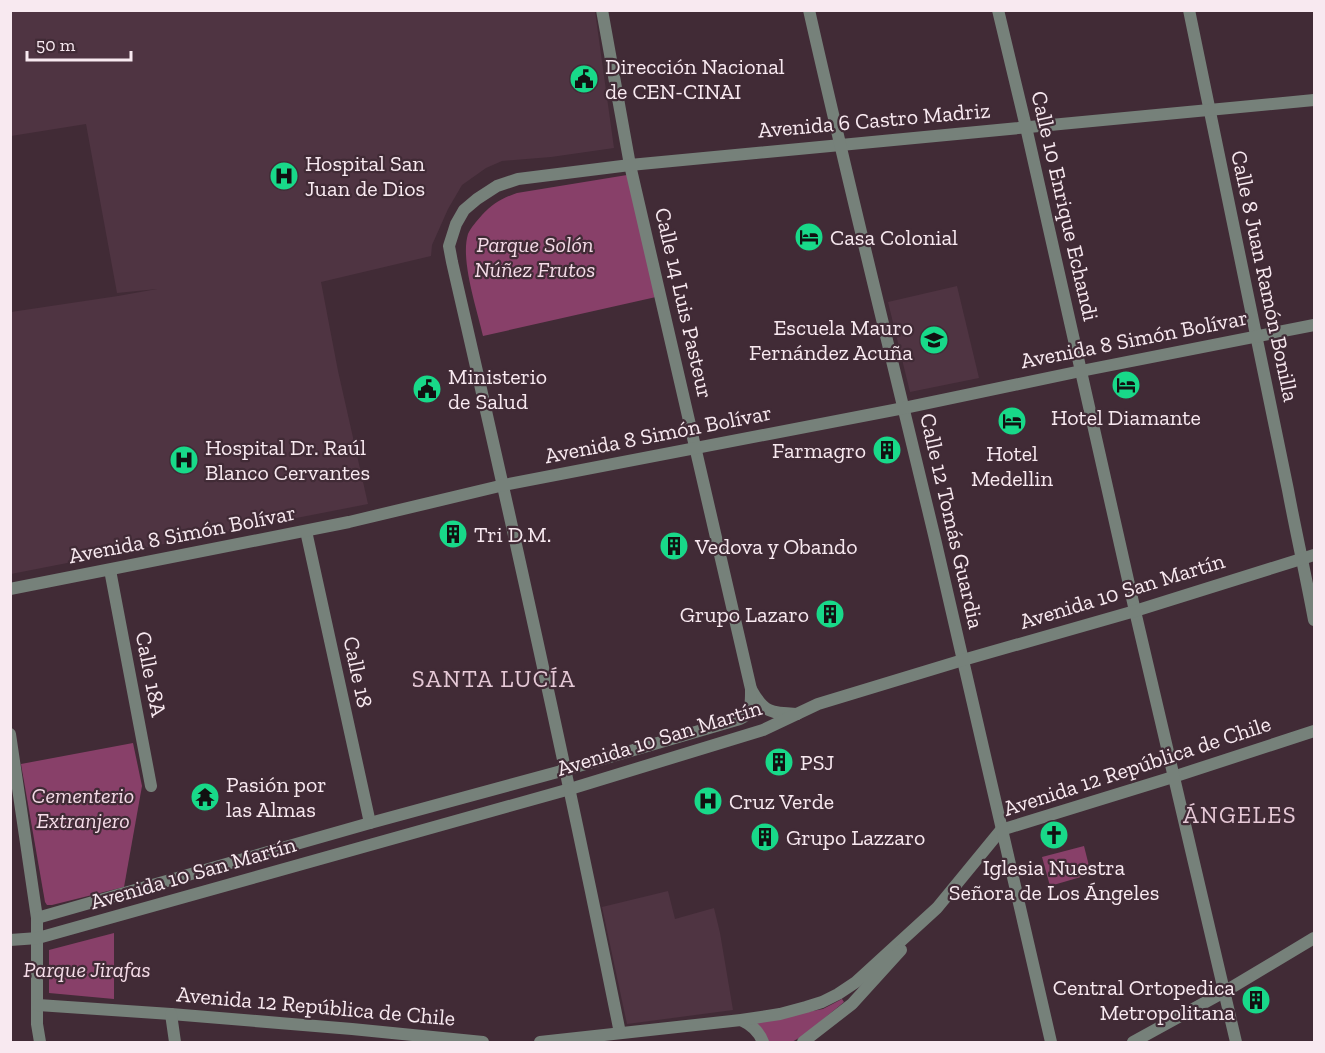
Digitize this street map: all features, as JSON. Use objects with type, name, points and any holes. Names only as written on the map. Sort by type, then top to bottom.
[{"type":"street","name":"Calle 14 Luis Pasteur","points":[[602,10],[630,165],[751,689],[757,700],[772,712],[797,714]]},
{"type":"street","name":"Calle 12 Tomás Guardia","points":[[809,10],[1051,1042]]},
{"type":"street","name":"Calle 10 Enrique Echandi","points":[[998,10],[1173,777],[1236,1042]]},
{"type":"street","name":"Calle 8 Juan Ramón Bonilla","points":[[1189,10],[1314,620]]},
{"type":"street","name":"Avenida 6 Castro Madriz","points":[[504,485],[449,246],[456,224],[464,210],[497,186],[518,179],[630,165],[1314,100]]},
{"type":"street","name":"Avenida 8 Simón Bolívar","points":[[10,589],[349,522],[504,485],[904,408],[1314,325]]},
{"type":"street","points":[[504,485],[620,1034]]},
{"type":"street","name":"Calle 18","points":[[306,531],[370,823]]},
{"type":"street","name":"Avenida 10 San Martín","points":[[10,940],[38,938],[570,789],[763,730],[818,704],[1135,611],[1314,555]]},
{"type":"street","name":"Calle 18A","points":[[110,570],[151,786]]},
{"type":"street","name":"Avenida 10 San Martín","points":[[37,918],[740,719],[748,712],[751,689]]},
{"type":"street","name":"Avenida 12 República de Chile","points":[[540,1042],[741,1020],[806,1007],[838,994],[856,982],[937,908],[1001,830],[1314,731]]},
{"type":"street","points":[[10,734],[14,791],[37,918],[40,1042]]},
{"type":"street","points":[[802,1042],[852,1004],[937,908]]},
{"type":"street","points":[[1133,1042],[1224,992],[1314,938]]},
{"type":"street","name":"Avenida 12 República de Chile","points":[[38,1005],[352,1029],[483,1042]]},
{"type":"street","points":[[171,1014],[175,1042]]},
{"type":"street","points":[[741,1020],[750,1024],[758,1032],[763,1042]]},
{"type":"street","points":[[352,1029],[354,1042]]},
{"type":"shaded area","points":[[10,11],[595,11],[614,148],[502,161],[486,168],[462,185],[432,245],[431,256],[321,282],[338,371],[368,504],[11,574],[11,312],[157,289],[117,293],[86,124],[11,136]]},
{"type":"shaded area","name":"Escuela Mauro Fernández Acuña","points":[[957,286],[979,378],[910,392],[888,302]]},
{"type":"shaded area","points":[[668,891],[675,919],[714,908],[733,1010],[627,1024],[602,907]]},
{"type":"green space","name":"Parque Solón Núñez Frutos","points":[[627,175],[656,297],[483,336],[470,285],[466,257],[468,234],[472,226],[498,202],[517,193]]},
{"type":"green space","name":"Cementerio Extranjero","points":[[133,743],[142,786],[124,887],[47,905],[21,764]]},
{"type":"green space","points":[[1084,846],[1091,874],[1050,886],[1042,857]]},
{"type":"green space","name":"Parque Jirafas","points":[[114,933],[114,999],[49,993],[49,950]]},
{"type":"green space","points":[[842,999],[844,1002],[792,1042],[767,1042],[755,1022],[823,1009]]},
{"type":"place","name":"Dirección Nacional de CEN-CINAI","points":[[584,79]]},
{"type":"place","name":"Hospital San Juan de Dios","points":[[284,176]]},
{"type":"place","name":"Casa Colonial","points":[[809,237]]},
{"type":"place","name":"Escuela Mauro Fernández Acuña","points":[[934,340]]},
{"type":"place","name":"Hotel Diamante","points":[[1126,385]]},
{"type":"place","name":"Ministerio de Salud","points":[[427,389]]},
{"type":"place","name":"Hotel Medellin","points":[[1012,421]]},
{"type":"place","name":"Farmagro","points":[[887,450]]},
{"type":"place","name":"Hospital Dr. Raúl Blanco Cervantes","points":[[184,460]]},
{"type":"place","name":"Tri D.M.","points":[[453,534]]},
{"type":"place","name":"Vedova y Obando","points":[[674,546]]},
{"type":"place","name":"Grupo Lazaro","points":[[830,614]]},
{"type":"place","name":"PSJ","points":[[779,762]]},
{"type":"place","name":"Pasión por las Almas","points":[[205,797]]},
{"type":"place","name":"Cruz Verde","points":[[708,801]]},
{"type":"place","name":"Iglesia Nuestra Señora de Los Ángeles","points":[[1054,835]]},
{"type":"place","name":"Grupo Lazzaro","points":[[765,837]]},
{"type":"place","name":"Central Ortopedica Metropolitana","points":[[1256,1000]]},
{"type":"district","name":"SANTA LUCÍA","points":[[494,678]]},
{"type":"district","name":"ÁNGELES","points":[[1240,814]]}]
